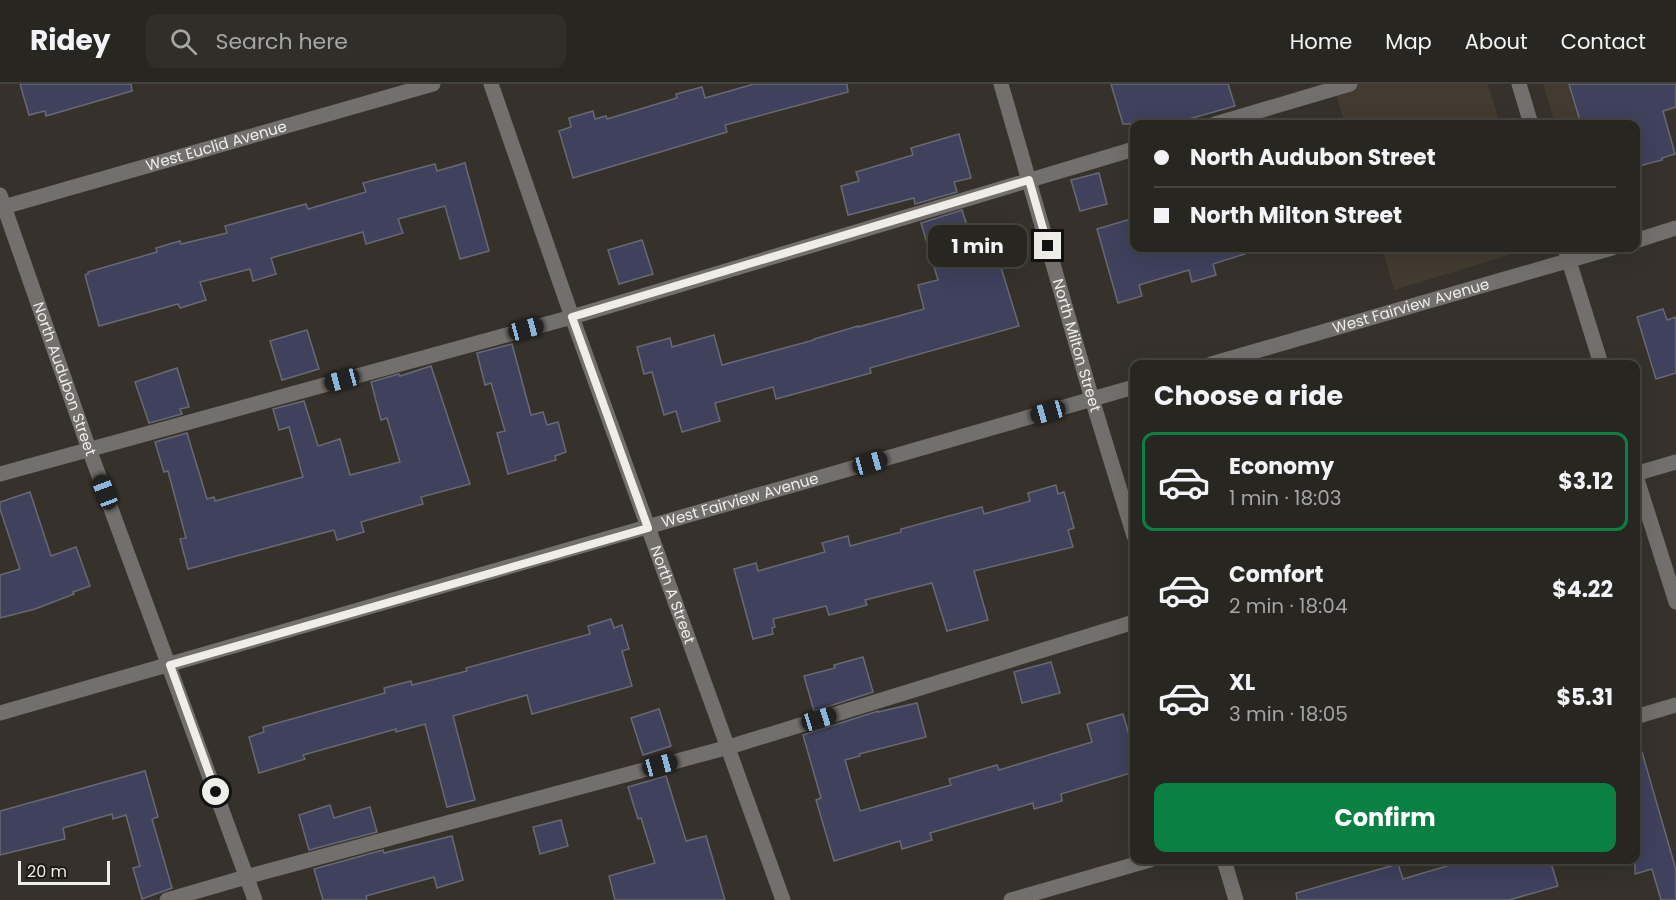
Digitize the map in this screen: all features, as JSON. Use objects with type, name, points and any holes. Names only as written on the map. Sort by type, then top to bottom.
[{"type":"street","name":"West Euclid Avenue","points":[[1,203],[433,84]]},
{"type":"street","name":"North A Street","points":[[491,84],[572,317],[783,900]]},
{"type":"street","name":"North Milton Street","points":[[1001,84],[1130,523]]},
{"type":"street","points":[[1228,120],[1350,84]]},
{"type":"street","points":[[1520,84],[1530,120]]},
{"type":"street","points":[[0,474],[572,317],[1130,150]]},
{"type":"street","name":"North Audubon Street","points":[[1,203],[255,900]]},
{"type":"street","points":[[1640,239],[1676,228]]},
{"type":"street","name":"West Fairview Avenue","points":[[1224,360],[1567,254],[1582,252]]},
{"type":"street","points":[[1567,254],[1600,360]]},
{"type":"street","name":"West Fairview Avenue","points":[[0,713],[1130,388]]},
{"type":"street","points":[[1640,473],[1676,462]]},
{"type":"street","points":[[1640,490],[1676,602]]},
{"type":"street","points":[[167,900],[729,747],[1130,623]]},
{"type":"street","points":[[1640,716],[1676,705]]},
{"type":"street","points":[[1011,900],[1136,864]]},
{"type":"street","points":[[1225,864],[1236,900]]},
{"type":"shaded area","points":[[1333,84],[1488,84],[1499,120],[1344,120]]},
{"type":"shaded area","points":[[1543,84],[1676,84],[1676,109],[1633,120],[1554,120]]},
{"type":"shaded area","points":[[1383,252],[1519,252],[1394,290]]},
{"type":"building","points":[[20,84],[131,84],[132,91],[46,116],[45,111],[29,115]]},
{"type":"building","points":[[754,84],[847,84],[848,92],[725,125],[727,132],[573,178],[559,131],[571,127],[569,118],[593,111],[595,119],[606,116],[607,119],[677,98],[676,94],[702,87],[705,98]]},
{"type":"building","points":[[1111,84],[1228,84],[1235,106],[1185,120],[1130,120],[1130,124],[1123,124]]},
{"type":"building","points":[[1569,84],[1676,84],[1676,107],[1663,111],[1675,154],[1662,158],[1662,160],[1640,166],[1640,120],[1580,120]]},
{"type":"building","points":[[959,134],[971,178],[954,182],[957,192],[915,204],[914,198],[848,215],[841,186],[859,181],[856,172],[913,155],[911,148]]},
{"type":"building","points":[[465,163],[489,251],[460,259],[445,206],[398,219],[403,233],[366,244],[363,232],[271,258],[276,274],[253,281],[250,269],[200,282],[206,300],[180,308],[178,304],[99,326],[85,275],[88,272],[157,252],[156,248],[180,241],[181,244],[227,233],[225,226],[306,204],[308,209],[366,192],[363,183],[435,164],[437,171]]},
{"type":"building","points":[[1099,173],[1107,204],[1080,211],[1071,180]]},
{"type":"building","points":[[962,210],[980,267],[999,261],[1019,326],[870,368],[871,373],[776,399],[773,387],[715,403],[720,421],[682,432],[676,411],[664,415],[652,372],[644,374],[637,347],[670,338],[672,347],[714,335],[722,365],[924,309],[918,285],[938,280],[921,223]]},
{"type":"building","points":[[1130,219],[1130,252],[1245,252],[1245,254],[1213,264],[1216,275],[1192,282],[1189,270],[1139,285],[1142,296],[1118,303],[1097,229]]},
{"type":"building","points":[[642,240],[653,274],[619,284],[608,250]]},
{"type":"building","points":[[1663,309],[1667,320],[1676,317],[1676,373],[1656,379],[1637,317]]},
{"type":"building","points":[[307,330],[319,369],[282,380],[270,341]]},
{"type":"building","points":[[512,344],[531,415],[543,412],[547,425],[558,422],[566,452],[555,456],[556,460],[508,474],[497,433],[505,431],[491,383],[485,385],[477,353]]},
{"type":"building","points":[[431,366],[470,484],[421,497],[423,504],[361,522],[364,532],[337,540],[334,530],[188,569],[180,539],[186,538],[168,471],[164,472],[155,442],[187,433],[207,499],[214,497],[215,501],[303,477],[289,427],[279,430],[273,409],[304,401],[318,446],[340,439],[350,475],[400,462],[387,418],[381,420],[371,382]]},
{"type":"building","points":[[177,368],[189,407],[180,409],[182,414],[149,423],[135,382]]},
{"type":"building","points":[[1056,485],[1058,494],[1064,492],[1074,528],[1068,530],[1073,547],[974,571],[988,620],[947,631],[932,583],[865,600],[867,605],[829,615],[826,606],[773,619],[775,627],[772,628],[773,634],[753,639],[734,569],[756,563],[758,571],[825,552],[822,543],[848,536],[850,546],[901,532],[901,529],[982,507],[984,514],[1030,501],[1028,493]]},
{"type":"building","points":[[30,492],[51,556],[76,547],[90,586],[35,609],[0,618],[0,575],[20,569],[0,509],[0,502]]},
{"type":"building","points":[[611,619],[614,628],[622,625],[629,649],[622,651],[632,686],[532,714],[527,695],[453,716],[475,800],[447,807],[425,724],[396,732],[396,729],[303,755],[305,759],[259,773],[249,737],[264,732],[263,727],[385,693],[384,688],[411,681],[412,685],[467,671],[466,668],[590,634],[588,626]]},
{"type":"building","points":[[863,657],[873,692],[814,711],[804,676],[835,668],[834,665]]},
{"type":"building","points":[[1051,662],[1060,693],[1022,703],[1014,672]]},
{"type":"building","points":[[917,703],[926,737],[859,754],[860,756],[845,760],[860,811],[951,785],[949,779],[997,765],[999,770],[1092,742],[1087,724],[1123,714],[1130,738],[1130,773],[1061,794],[1062,801],[1034,809],[1033,803],[930,833],[932,840],[902,849],[900,841],[834,861],[816,800],[821,798],[803,735],[878,712]]},
{"type":"building","points":[[659,709],[671,746],[643,755],[631,718]]},
{"type":"building","points":[[1640,752],[1642,752],[1676,870],[1676,900],[1661,900],[1652,869],[1635,874],[1635,864],[1640,864]]},
{"type":"building","points":[[145,771],[158,817],[152,819],[172,888],[142,899],[133,868],[140,866],[126,815],[113,819],[112,814],[63,828],[65,839],[0,855],[0,811]]},
{"type":"building","points":[[666,776],[686,841],[706,836],[725,900],[615,900],[609,876],[655,863],[641,818],[638,819],[628,787]]},
{"type":"building","points":[[330,805],[334,818],[370,807],[377,832],[309,850],[299,815]]},
{"type":"building","points":[[561,820],[568,846],[540,854],[533,827]]},
{"type":"building","points":[[452,836],[463,880],[437,888],[434,877],[366,896],[367,900],[323,900],[314,869],[383,850],[384,853]]},
{"type":"building","points":[[1398,864],[1403,879],[1447,866],[1446,864],[1551,864],[1558,886],[1509,900],[1297,900],[1296,893]]},
{"type":"route","points":[[216,792],[170,665],[648,528],[572,317],[1029,180],[1048,246]]}]
